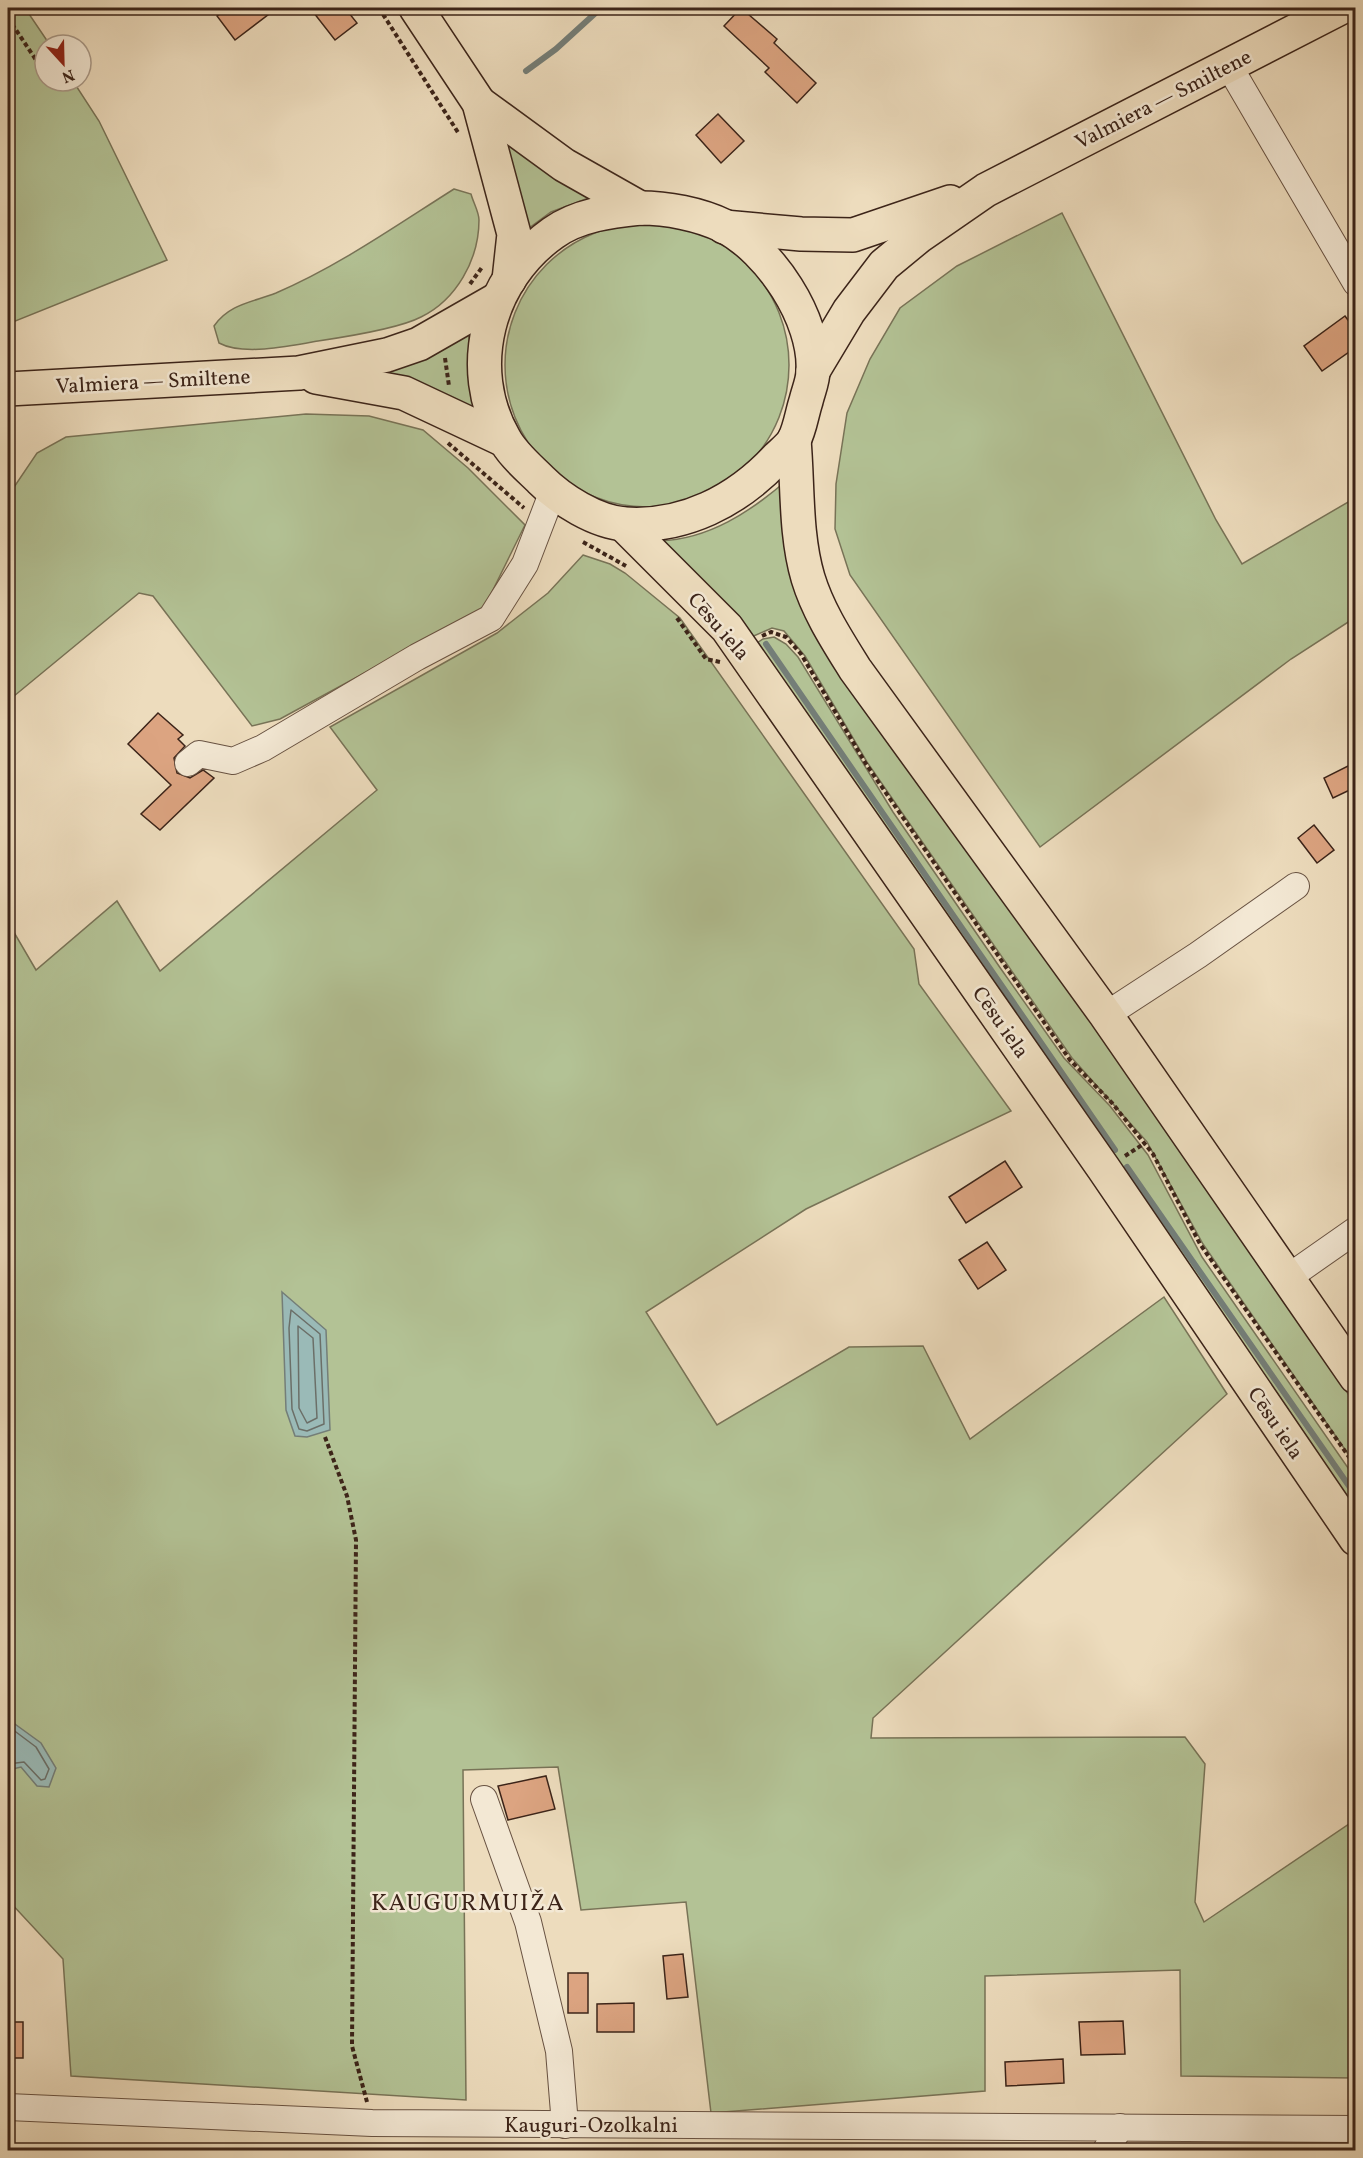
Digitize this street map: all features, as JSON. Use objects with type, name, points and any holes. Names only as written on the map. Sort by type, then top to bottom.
[{"type":"main road","points":[[416,8],[479,103],[513,234],[490,281],[482,362],[485,391],[504,440],[542,502],[623,524],[669,522],[713,508],[760,477],[794,440]]},
{"type":"main road","name":"Valmiera — Smiltene","points":[[813,371],[849,311],[884,266],[918,237],[986,190],[1340,8]]},
{"type":"main road","points":[[479,103],[564,165],[640,208]]},
{"type":"main road","name":"Valmiera — Smiltene","points":[[724,227],[801,234],[853,235],[986,190]]},
{"type":"main road","points":[[490,281],[555,231],[582,219],[610,211],[640,208],[686,214],[724,227],[767,262],[795,300],[808,334],[813,371],[794,440],[799,524],[808,578],[828,625],[855,669],[1106,1015],[1286,1279],[1356,1377]]},
{"type":"main road","name":"Valmiera — Smiltene","points":[[8,389],[299,373],[387,355],[419,344],[490,281]]},
{"type":"main road","name":"Valmiera — Smiltene","points":[[299,373],[404,393],[504,440]]},
{"type":"main road","name":"Cēsu iela","points":[[623,524],[727,628],[1110,1179],[1356,1539]]},
{"type":"street","points":[[1229,66],[1356,283]]},
{"type":"street","points":[[188,763],[199,754],[233,761],[263,748],[376,680],[491,618],[525,564],[542,502]]},
{"type":"street","points":[[1106,1015],[1198,955],[1296,886]]},
{"type":"street","points":[[1286,1279],[1356,1230]]},
{"type":"street","points":[[484,1799],[528,1922],[560,2051],[565,2125]]},
{"type":"street","name":"Kauguri-Ozolkalni","points":[[8,2107],[372,2122],[1356,2129]]},
{"type":"street","points":[[1106,2151],[1120,2127]]},
{"type":"path","points":[[379,8],[460,136]]},
{"type":"path","points":[[8,18],[33,56]]},
{"type":"path","points":[[443,352],[448,371],[449,393]]},
{"type":"path","points":[[446,440],[542,502]]},
{"type":"path","points":[[575,538],[635,572]]},
{"type":"path","points":[[673,612],[706,659],[720,662],[726,660]]},
{"type":"path","points":[[755,639],[771,632],[786,637],[801,654],[866,764],[1070,1060],[1112,1103],[1153,1154],[1200,1244],[1356,1467]]},
{"type":"path","points":[[326,1437],[347,1496],[356,1540],[352,2046],[372,2122]]},
{"type":"green space","points":[[8,8],[25,8],[42,33],[33,33],[33,93],[81,93],[99,121],[167,260],[8,324]]},
{"type":"green space","points":[[500,131],[594,196],[551,212],[529,228]]},
{"type":"green space","points":[[454,189],[471,194],[479,217],[478,235],[470,264],[463,277],[455,289],[434,310],[411,321],[385,329],[295,345],[267,349],[241,349],[219,343],[214,326],[234,308],[276,293],[322,270]]},
{"type":"green space","points":[[1062,213],[1216,520],[1242,564],[1355,498],[1356,617],[1291,659],[1040,847],[850,575],[835,529],[836,484],[847,413],[870,359],[900,308],[957,266]]},
{"type":"green space","points":[[647,223],[675,226],[701,234],[726,247],[748,264],[765,286],[778,311],[786,337],[789,365],[786,393],[778,419],[765,444],[748,466],[726,483],[701,496],[675,504],[647,507],[619,504],[593,496],[568,483],[546,466],[529,444],[516,419],[508,393],[505,365],[508,337],[516,311],[529,286],[546,264],[568,247],[593,234],[619,226]]},
{"type":"green space","points":[[463,332],[469,335],[469,372],[475,411],[382,375],[374,367]]},
{"type":"green space","points":[[306,414],[369,416],[423,430],[468,468],[525,525],[484,608],[280,719],[252,726],[153,596],[139,593],[8,701],[8,496],[37,453],[66,437]]},
{"type":"green space","points":[[786,481],[791,567],[1355,1404],[1355,1464],[1203,1244],[1147,1142],[1072,1058],[867,762],[805,656],[784,631],[772,628],[749,638],[660,541],[695,535],[728,522],[758,503]]},
{"type":"green space","points":[[583,555],[610,564],[625,573],[680,618],[914,949],[919,984],[1011,1111],[806,1209],[646,1312],[717,1425],[849,1347],[923,1346],[970,1439],[1164,1297],[1227,1394],[873,1718],[871,1738],[1185,1737],[1205,1764],[1195,1902],[1204,1922],[1355,1820],[1355,2078],[1181,2076],[1180,1970],[985,1976],[985,2091],[711,2113],[686,1902],[581,1910],[558,1767],[463,1770],[466,2100],[71,2076],[63,1959],[8,1900],[8,922],[36,970],[117,901],[160,971],[377,790],[330,727],[497,633],[548,593]]},
{"type":"green space","points":[[774,637],[786,644],[798,657],[893,812],[1064,1058],[1110,1106],[1148,1155],[1202,1257],[1355,1478],[1355,1514],[754,645],[763,639]]},
{"type":"water","points":[[282,1292],[326,1330],[330,1430],[307,1437],[295,1436],[286,1410]]},
{"type":"water","points":[[8,1719],[41,1743],[56,1768],[49,1787],[37,1786],[21,1767],[8,1770]]},
{"type":"building","points":[[229,8],[277,8],[235,40],[217,16]]},
{"type":"building","points":[[310,8],[345,8],[357,23],[335,40]]},
{"type":"building","points":[[741,8],[777,39],[774,43],[816,83],[797,103],[765,72],[769,68],[724,26]]},
{"type":"building","points":[[718,114],[744,141],[721,163],[696,135]]},
{"type":"building","points":[[1345,316],[1356,331],[1356,347],[1322,371],[1304,346]]},
{"type":"building","points":[[158,713],[183,735],[178,739],[185,746],[174,758],[177,773],[190,778],[203,770],[214,778],[160,830],[141,814],[171,785],[128,744]]},
{"type":"building","points":[[1356,762],[1356,787],[1333,798],[1324,778]]},
{"type":"building","points":[[1314,825],[1334,850],[1317,863],[1298,838]]},
{"type":"building","points":[[1005,1161],[1022,1187],[966,1223],[949,1197]]},
{"type":"building","points":[[987,1242],[1006,1270],[978,1289],[959,1260]]},
{"type":"building","points":[[546,1776],[555,1809],[508,1820],[498,1786]]},
{"type":"building","points":[[683,1954],[688,1997],[667,1999],[663,1956]]},
{"type":"building","points":[[568,1973],[588,1973],[588,2013],[568,2013]]},
{"type":"building","points":[[634,2003],[634,2032],[597,2032],[597,2004]]},
{"type":"building","points":[[1123,2021],[1125,2054],[1081,2055],[1079,2022]]},
{"type":"building","points":[[8,2022],[23,2022],[23,2058],[8,2058]]},
{"type":"building","points":[[1063,2059],[1064,2083],[1006,2086],[1005,2062]]},
{"type":"waterway","points":[[526,71],[556,49],[601,8]]},
{"type":"waterway","points":[[766,644],[1115,1150]]},
{"type":"waterway","points":[[1127,1167],[1356,1496]]},
{"type":"district","name":"KAUGURMUIŽA","points":[[468,1902]]}]
